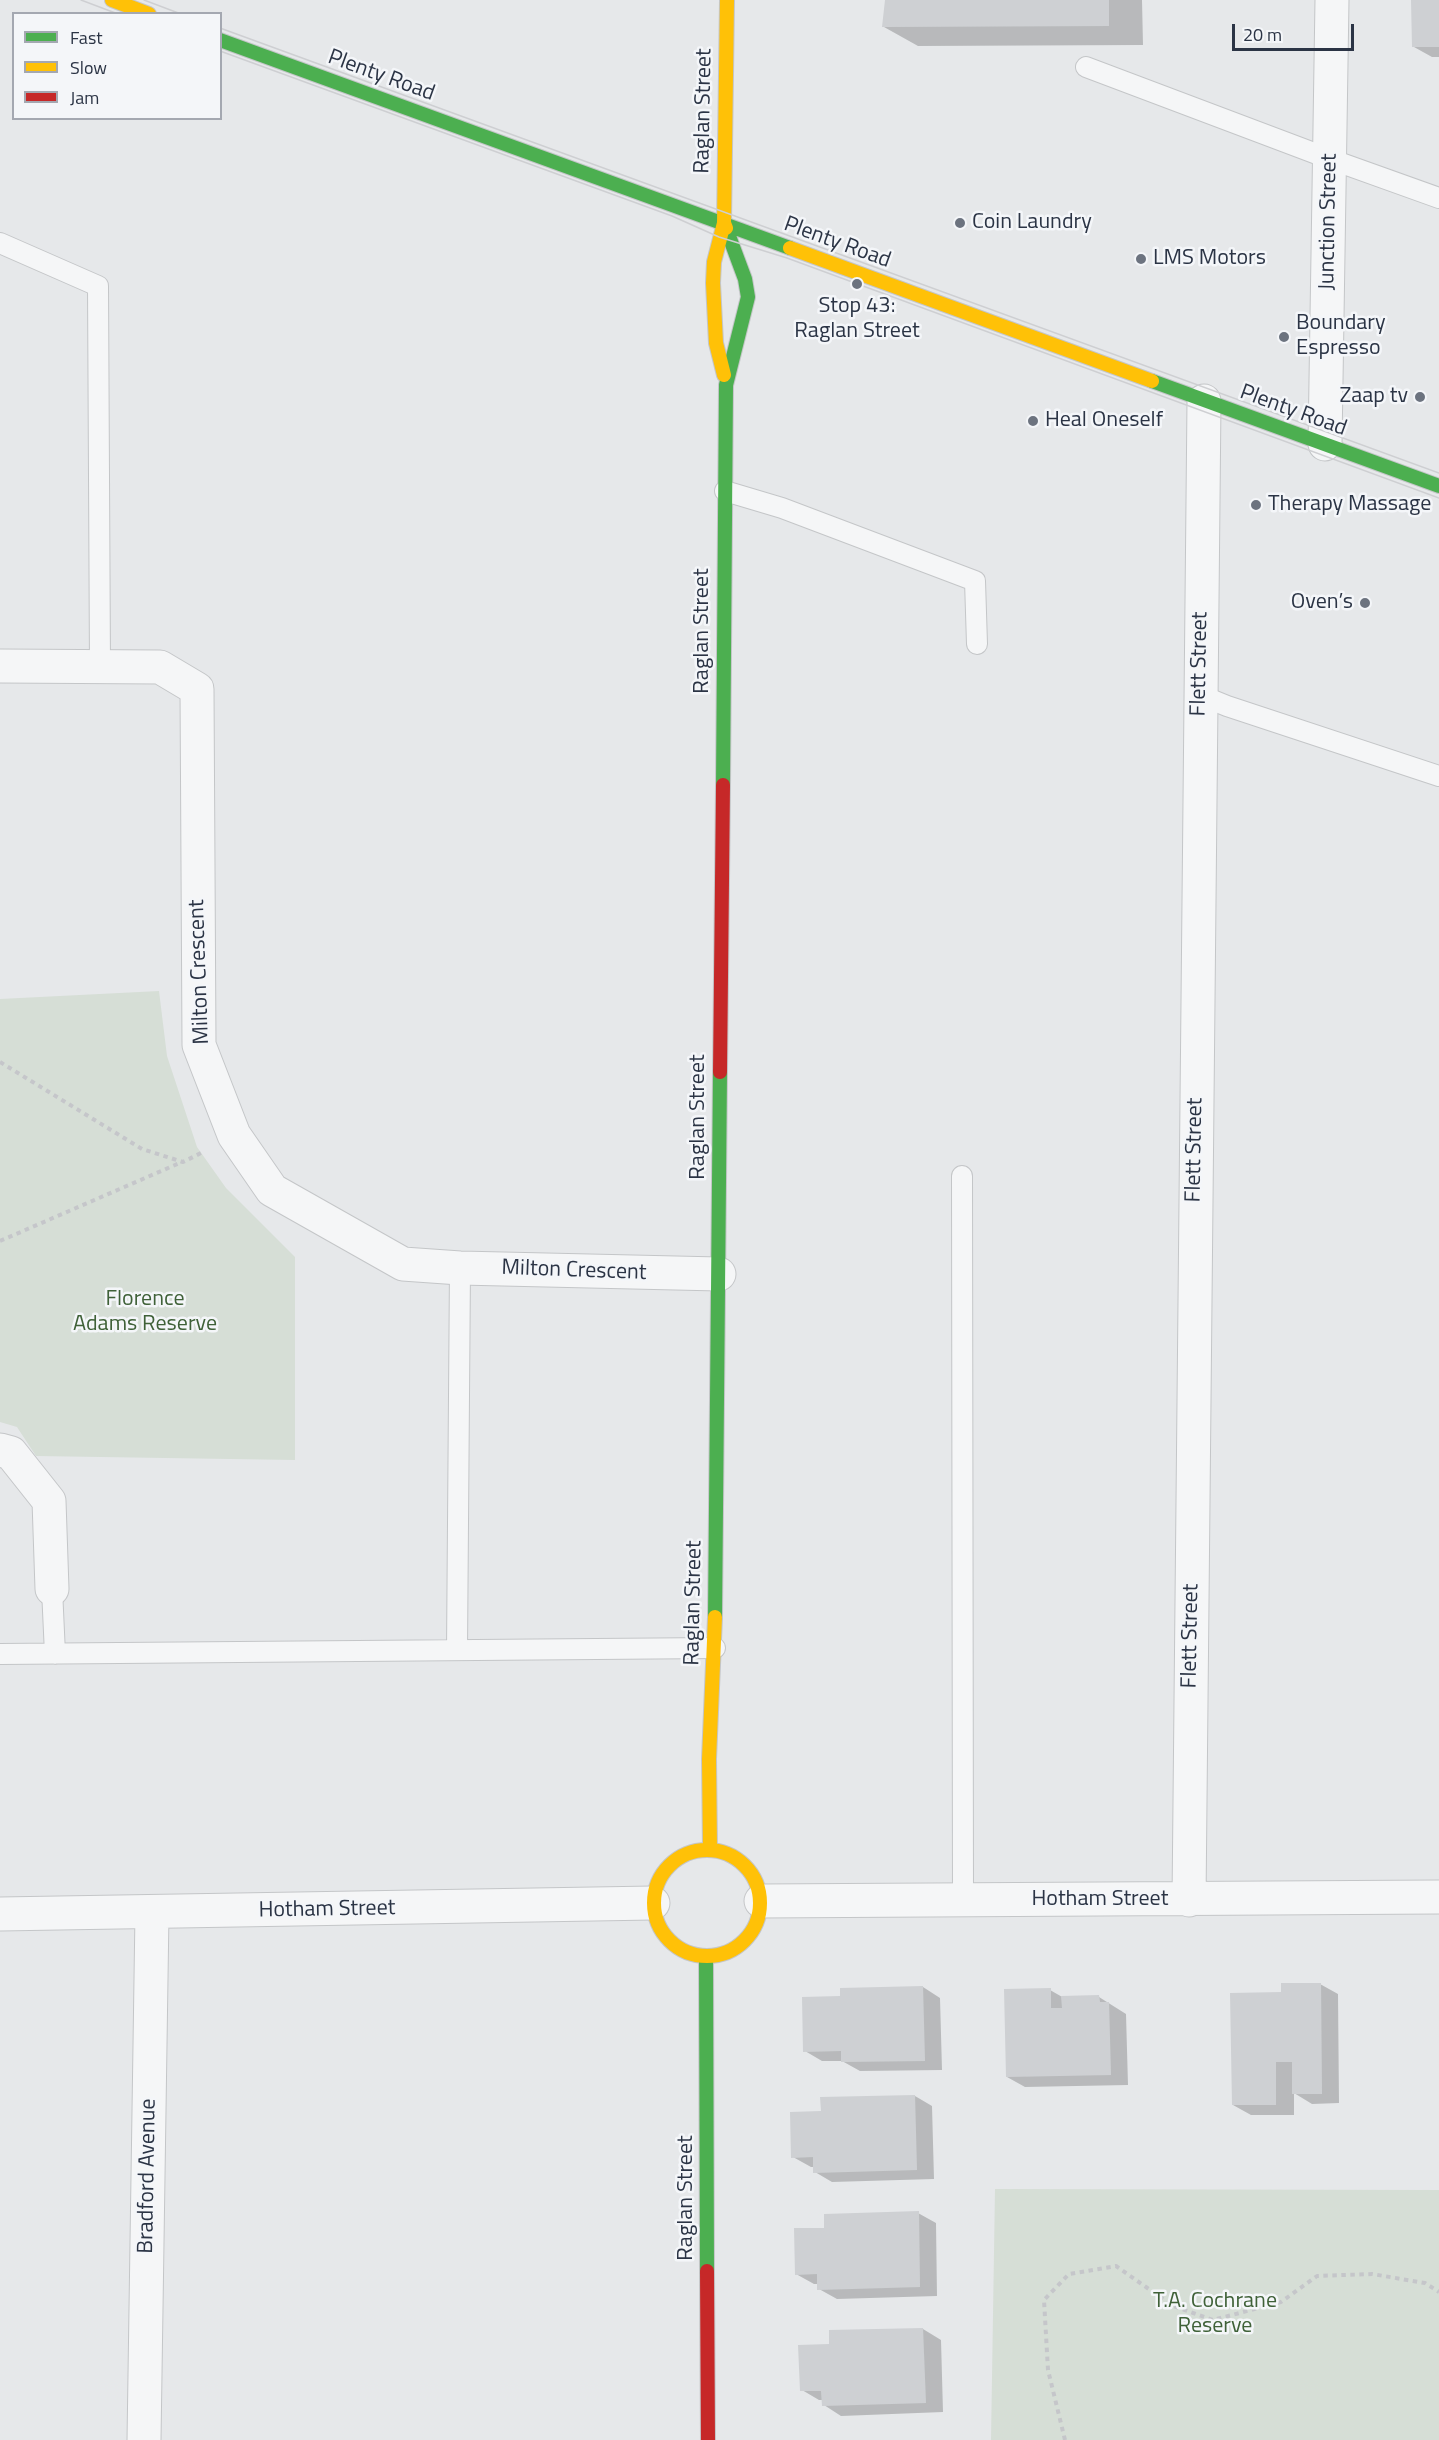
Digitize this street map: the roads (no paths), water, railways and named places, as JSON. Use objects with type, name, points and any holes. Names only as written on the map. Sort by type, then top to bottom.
[{"type":"street","points":[[112,0],[143,12]]},
{"type":"street","name":"Raglan Street","points":[[726,386],[716,343],[713,283],[714,262],[724,223],[727,0]]},
{"type":"street","name":"Junction Street","points":[[1325,444],[1332,0]]},
{"type":"street","name":"Plenty Road","points":[[222,41],[1439,486]]},
{"type":"street","name":"Raglan Street","points":[[710,1849],[709,1759],[715,1648],[726,386],[748,297],[745,279],[724,223]]},
{"type":"street","name":"Flett Street","points":[[1189,1900],[1204,401]]},
{"type":"street","name":"Milton Crescent","points":[[0,666],[160,667],[197,689],[199,1045],[234,1135],[272,1190],[403,1264],[460,1268],[719,1274]]},
{"type":"street","points":[[0,1450],[11,1453],[50,1501],[52,1589]]},
{"type":"street","points":[[710,1849],[730,1854],[747,1867],[758,1885],[761,1901],[755,1926],[744,1942],[726,1953],[706,1957],[687,1953],[669,1941],[657,1924],[653,1903],[658,1882],[669,1864],[688,1852],[710,1849]]},
{"type":"street","name":"Hotham Street","points":[[761,1901],[963,1902],[1439,1897]]},
{"type":"street","name":"Hotham Street","points":[[0,1914],[653,1903]]},
{"type":"street","name":"Bradford Avenue","points":[[144,2440],[153,1913]]},
{"type":"street","name":"Raglan Street","points":[[706,1957],[708,2440]]},
{"type":"lane","points":[[1086,67],[1439,198]]},
{"type":"lane","points":[[0,243],[98,286],[100,667]]},
{"type":"lane","points":[[725,491],[782,508],[975,581],[977,644]]},
{"type":"lane","points":[[1200,695],[1439,776]]},
{"type":"lane","points":[[962,1176],[963,1902]]},
{"type":"lane","points":[[458,1650],[460,1268]]},
{"type":"lane","points":[[52,1589],[55,1653]]},
{"type":"lane","points":[[0,1654],[715,1648]]},
{"type":"tram line","points":[[81,0],[113,12]]},
{"type":"tram line","points":[[144,0],[176,12]]},
{"type":"tram line","points":[[222,29],[1439,473]]},
{"type":"tram line","points":[[222,52],[672,216],[719,237],[787,258],[1439,498]]},
{"type":"place","name":"Coin Laundry","points":[[960,223]]},
{"type":"place","name":"LMS Motors","points":[[1141,259]]},
{"type":"place","name":"Stop 43: Raglan Street","points":[[857,284]]},
{"type":"place","name":"Boundary Espresso","points":[[1284,337]]},
{"type":"place","name":"Zaap tv","points":[[1420,397]]},
{"type":"place","name":"Heal Oneself","points":[[1033,421]]},
{"type":"place","name":"Therapy Massage","points":[[1256,505]]},
{"type":"place","name":"Oven’s","points":[[1365,603]]},
{"type":"park label","name":"Florence Adams Reserve","points":[[145,1312]]},
{"type":"park label","name":"T.A. Cochrane Reserve","points":[[1215,2314]]}]
